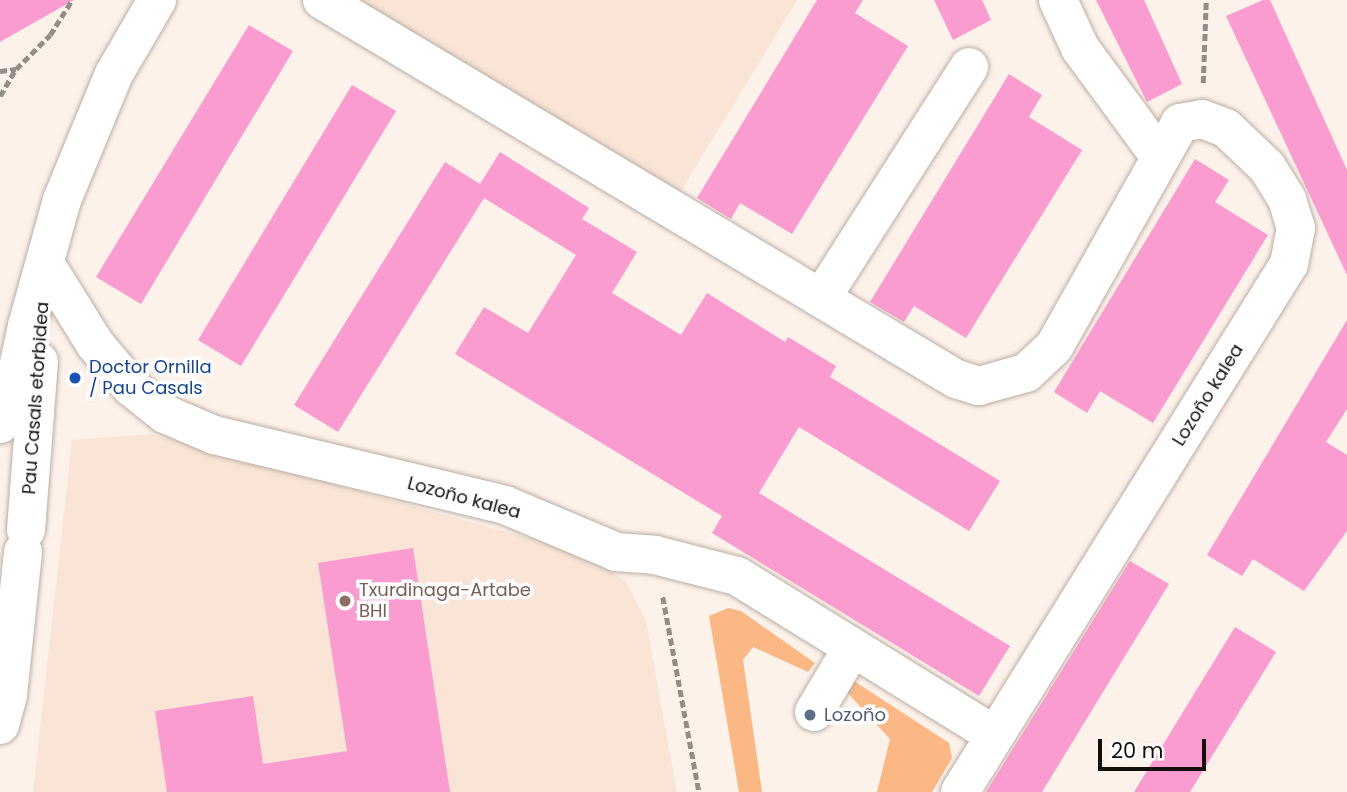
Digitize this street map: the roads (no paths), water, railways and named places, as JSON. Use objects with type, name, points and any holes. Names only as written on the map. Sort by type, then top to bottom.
[{"type":"street","name":"Pau Casals etorbidea","points":[[0,424],[8,414],[27,326],[62,200],[114,74],[157,0]]},
{"type":"street","points":[[322,0],[956,379],[979,386],[1026,373],[1054,347],[1160,157],[1080,48],[1058,0]]},
{"type":"street","points":[[822,297],[970,67]]},
{"type":"street","name":"Lozoño kalea","points":[[960,792],[1289,264],[1296,228],[1287,199],[1267,167],[1226,128],[1202,119],[1180,123],[1160,157]]},
{"type":"street","name":"Pau Casals etorbidea","points":[[0,725],[8,695],[24,541],[46,265]]},
{"type":"street","name":"Lozoño kalea","points":[[46,265],[95,344],[131,387],[166,414],[214,435],[505,505],[616,552],[656,555],[737,576],[994,735]]},
{"type":"street","points":[[0,488],[18,506],[24,541],[0,582]]},
{"type":"street","points":[[814,712],[852,648]]},
{"type":"place","name":"Doctor Ornilla / Pau Casals","points":[[75,378]]},
{"type":"place","name":"Txurdinaga-Artabe BHI","points":[[345,601]]},
{"type":"place","name":"Lozoño","points":[[810,715]]}]
